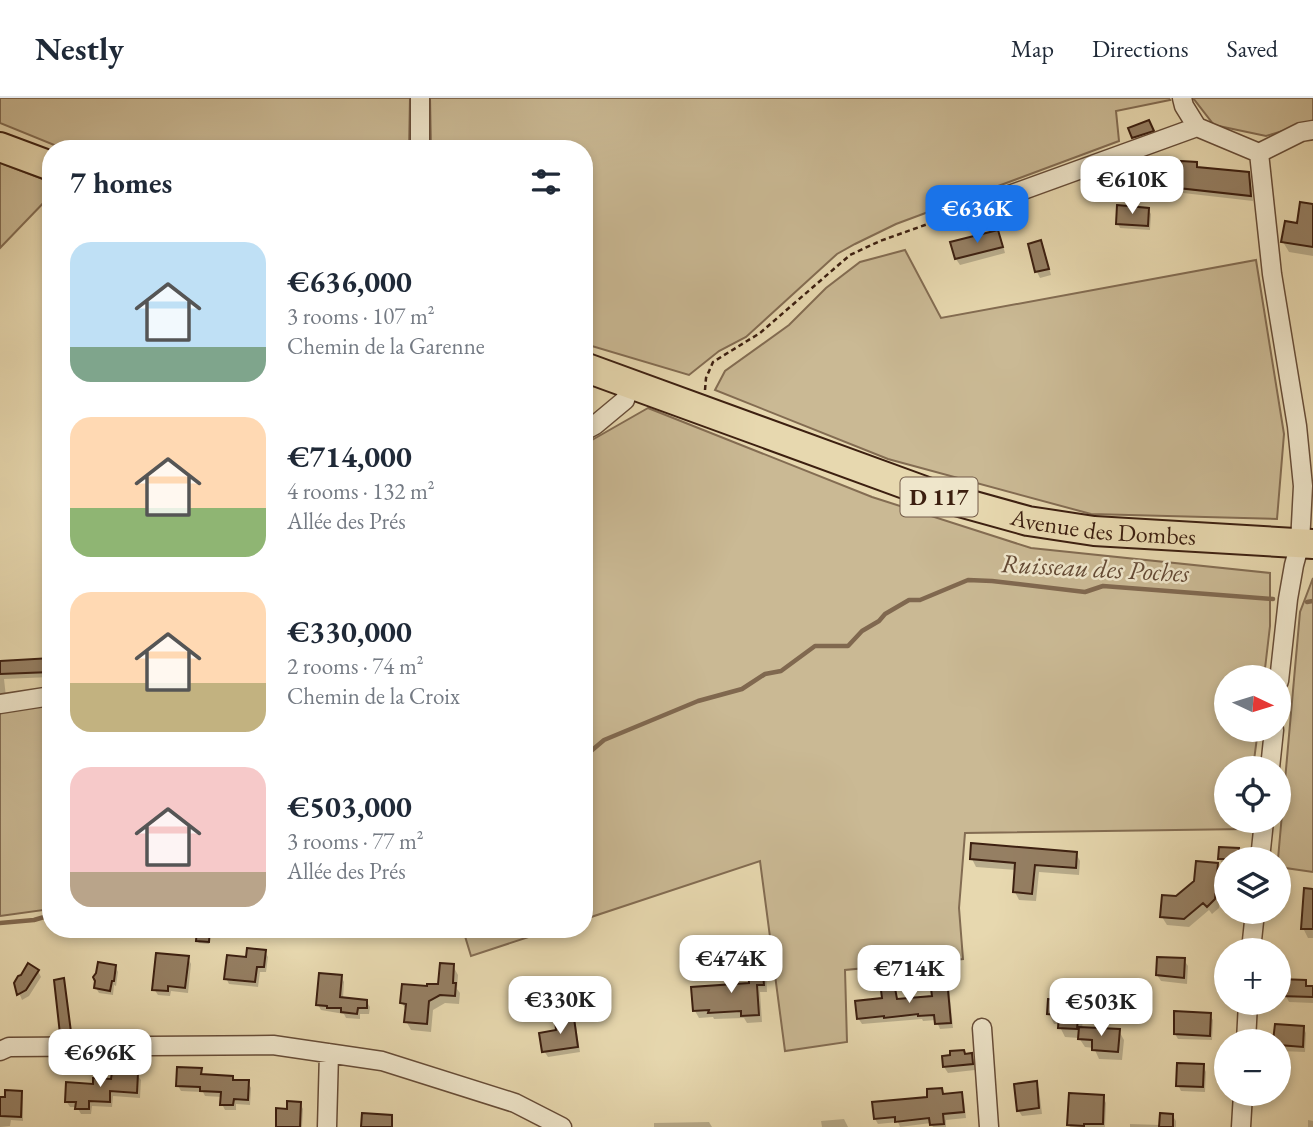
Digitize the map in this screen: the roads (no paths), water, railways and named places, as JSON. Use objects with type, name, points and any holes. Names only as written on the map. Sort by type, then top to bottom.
[{"type":"main road","points":[[0,147],[42,163]]},
{"type":"main road","name":"Avenue des Dombes","points":[[593,370],[938,496],[1028,521],[1094,531],[1307,544]]},
{"type":"street","points":[[420,98],[420,140]]},
{"type":"street","points":[[1182,98],[1197,127],[1259,153],[1301,132],[1313,130]]},
{"type":"street","points":[[1001,198],[1197,127]]},
{"type":"street","points":[[1259,153],[1272,274],[1297,426],[1307,544],[1294,565],[1281,665]]},
{"type":"street","points":[[593,426],[625,400],[630,383]]},
{"type":"street","points":[[0,704],[42,697]]},
{"type":"street","points":[[982,1028],[989,1127]]},
{"type":"street","points":[[0,1051],[22,1046],[273,1045],[382,1061],[514,1103],[562,1127]]},
{"type":"street","points":[[327,1127],[329,1053]]},
{"type":"street","points":[[1241,1127],[1242,1106]]},
{"type":"waterway","name":"Ruisseau des Poches","points":[[593,749],[604,740],[698,701],[742,689],[765,674],[781,671],[815,646],[848,646],[862,631],[909,600],[920,600],[968,580],[1085,592],[1103,586],[1273,599]]},
{"type":"waterway","name":"Ruisseau des Poches","points":[[1307,602],[1313,601]]},
{"type":"waterway","name":"Ruisseau des Poches","points":[[0,923],[42,918]]}]
